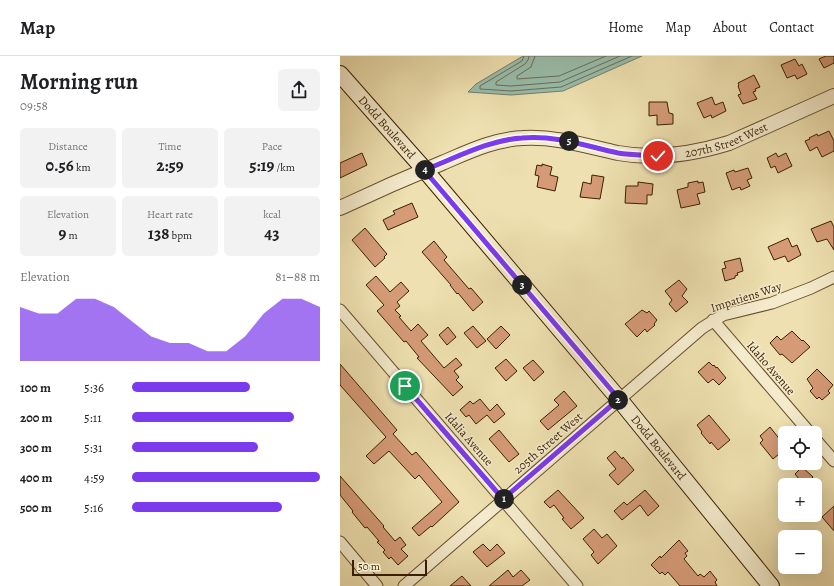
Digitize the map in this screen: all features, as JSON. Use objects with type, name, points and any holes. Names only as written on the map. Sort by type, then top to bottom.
[{"type":"main road","name":"Dodd Boulevard","points":[[340,74],[424,170],[619,399],[771,586]]},
{"type":"street","name":"207th Street West","points":[[340,208],[424,170],[482,146],[521,138],[542,138],[562,140],[620,153],[639,155],[677,155],[696,152],[729,143],[834,96]]},
{"type":"street","name":"Impatiens Way","points":[[619,399],[713,320],[723,315],[772,303],[811,288],[834,277]]},
{"type":"street","name":"Idalia Avenue","points":[[340,310],[577,586]]},
{"type":"street","name":"Idaho Avenue","points":[[713,320],[804,426]]},
{"type":"street","name":"205th Street West","points":[[404,586],[619,399]]},
{"type":"street","points":[[822,447],[834,461]]},
{"type":"street","points":[[340,542],[377,586]]},
{"type":"water","points":[[523,56],[642,56],[563,91],[511,95],[468,92],[476,84]]},
{"type":"building","points":[[826,56],[834,56],[834,63],[824,68],[819,59]]},
{"type":"building","points":[[795,59],[799,66],[802,64],[807,74],[797,79],[795,75],[787,78],[781,65]]},
{"type":"building","points":[[754,75],[760,87],[755,89],[756,91],[753,92],[757,99],[743,104],[738,95],[741,94],[738,83]]},
{"type":"building","points":[[712,97],[715,105],[723,102],[726,111],[712,118],[711,115],[704,118],[697,103]]},
{"type":"building","points":[[649,102],[667,102],[669,113],[673,114],[673,124],[657,125],[657,115],[649,116]]},
{"type":"building","points":[[829,131],[834,141],[834,151],[822,157],[817,147],[810,151],[805,141],[817,134],[818,136]]},
{"type":"building","points":[[362,153],[367,165],[340,178],[340,163]]},
{"type":"building","points":[[776,153],[778,157],[786,153],[792,166],[778,173],[775,166],[771,168],[767,158]]},
{"type":"building","points":[[542,164],[552,167],[550,175],[558,177],[555,191],[537,187],[539,176],[535,175],[537,165],[542,166]]},
{"type":"building","points":[[748,168],[752,178],[747,180],[750,186],[741,190],[740,187],[732,190],[726,173]]},
{"type":"building","points":[[592,175],[604,177],[600,199],[580,197],[583,182],[591,184]]},
{"type":"building","points":[[698,181],[698,183],[703,182],[705,192],[697,194],[700,204],[681,208],[677,190],[688,187],[688,183]]},
{"type":"building","points":[[638,182],[653,184],[652,195],[647,195],[647,204],[625,203],[626,186],[638,186]]},
{"type":"building","points":[[412,203],[418,217],[388,230],[383,220],[395,214],[393,211]]},
{"type":"building","points":[[831,221],[834,227],[834,250],[827,239],[817,242],[811,229]]},
{"type":"building","points":[[365,228],[387,254],[384,257],[385,258],[375,267],[352,240]]},
{"type":"building","points":[[788,238],[792,247],[797,245],[801,255],[788,262],[785,256],[774,260],[768,247]]},
{"type":"building","points":[[434,241],[447,257],[444,260],[469,289],[471,288],[483,302],[473,311],[422,252]]},
{"type":"building","points":[[740,258],[743,271],[737,273],[738,275],[735,276],[735,278],[725,281],[722,269],[726,268],[724,262]]},
{"type":"building","points":[[376,276],[390,292],[401,282],[409,291],[397,302],[400,306],[395,310],[411,331],[418,324],[428,335],[421,341],[444,368],[456,358],[462,365],[454,371],[459,377],[456,380],[463,387],[453,396],[417,358],[419,357],[406,341],[404,342],[377,311],[384,305],[366,285]]},
{"type":"building","points":[[679,280],[687,289],[682,296],[688,302],[676,312],[669,304],[672,300],[665,291]]},
{"type":"building","points":[[642,310],[647,313],[649,311],[657,320],[654,324],[655,325],[647,332],[645,329],[637,337],[625,324]]},
{"type":"building","points":[[473,326],[486,341],[477,348],[464,333]]},
{"type":"building","points":[[501,326],[510,335],[496,349],[487,339]]},
{"type":"building","points":[[448,327],[456,337],[447,345],[439,335]]},
{"type":"building","points":[[792,331],[810,347],[792,363],[782,354],[780,355],[770,343],[777,336],[781,340]]},
{"type":"building","points":[[506,359],[517,371],[506,381],[495,368]]},
{"type":"building","points":[[533,360],[544,372],[534,381],[523,368]]},
{"type":"building","points":[[709,362],[716,368],[717,367],[726,378],[719,385],[713,379],[708,383],[698,372]]},
{"type":"building","points":[[340,364],[397,430],[393,434],[412,455],[416,452],[459,502],[432,527],[431,526],[419,536],[412,528],[442,502],[419,475],[415,479],[389,451],[374,464],[366,456],[386,437],[340,385]]},
{"type":"building","points":[[817,369],[833,385],[828,391],[830,393],[822,400],[819,397],[817,399],[810,391],[813,388],[807,379]]},
{"type":"building","points":[[564,391],[577,406],[548,430],[540,421],[559,405],[554,400]]},
{"type":"building","points":[[480,399],[490,411],[497,404],[505,414],[494,423],[487,415],[476,424],[469,415],[466,417],[460,410],[470,401],[473,404]]},
{"type":"building","points":[[709,415],[730,440],[718,450],[711,442],[710,444],[701,433],[702,432],[697,425]]},
{"type":"building","points":[[770,427],[778,437],[778,455],[773,459],[760,443],[763,440],[760,436]]},
{"type":"building","points":[[499,430],[519,454],[509,462],[489,439]]},
{"type":"building","points":[[615,451],[622,459],[623,457],[634,470],[618,485],[609,475],[616,469],[607,458]]},
{"type":"building","points":[[799,470],[805,470],[813,477],[798,478],[795,474]]},
{"type":"building","points":[[340,476],[384,526],[383,527],[395,541],[400,537],[406,545],[401,549],[408,556],[398,565],[391,557],[389,559],[383,552],[385,550],[377,542],[379,541],[367,527],[365,528],[340,495]]},
{"type":"building","points":[[558,490],[584,518],[571,529],[562,519],[564,518],[554,505],[550,508],[544,502]]},
{"type":"building","points":[[645,490],[659,506],[648,516],[640,505],[622,520],[614,511],[624,502],[627,505]]},
{"type":"building","points":[[834,506],[834,531],[822,517]]},
{"type":"building","points":[[594,529],[602,538],[607,534],[617,546],[598,564],[591,555],[594,552],[583,539]]},
{"type":"building","points":[[679,540],[688,551],[685,553],[687,556],[684,559],[698,576],[700,574],[704,577],[710,571],[717,580],[715,582],[717,586],[680,586],[668,572],[665,575],[662,572],[660,574],[651,565],[660,556],[661,558]]},
{"type":"building","points":[[483,544],[490,551],[497,544],[505,553],[487,567],[473,552]]},
{"type":"building","points":[[508,570],[513,577],[521,570],[530,580],[522,586],[489,586]]},
{"type":"building","points":[[462,576],[471,586],[450,586]]},
{"type":"route","points":[[405,386],[503,499],[619,399],[424,170],[482,146],[507,140],[535,137],[574,142],[620,153],[658,156]]}]
